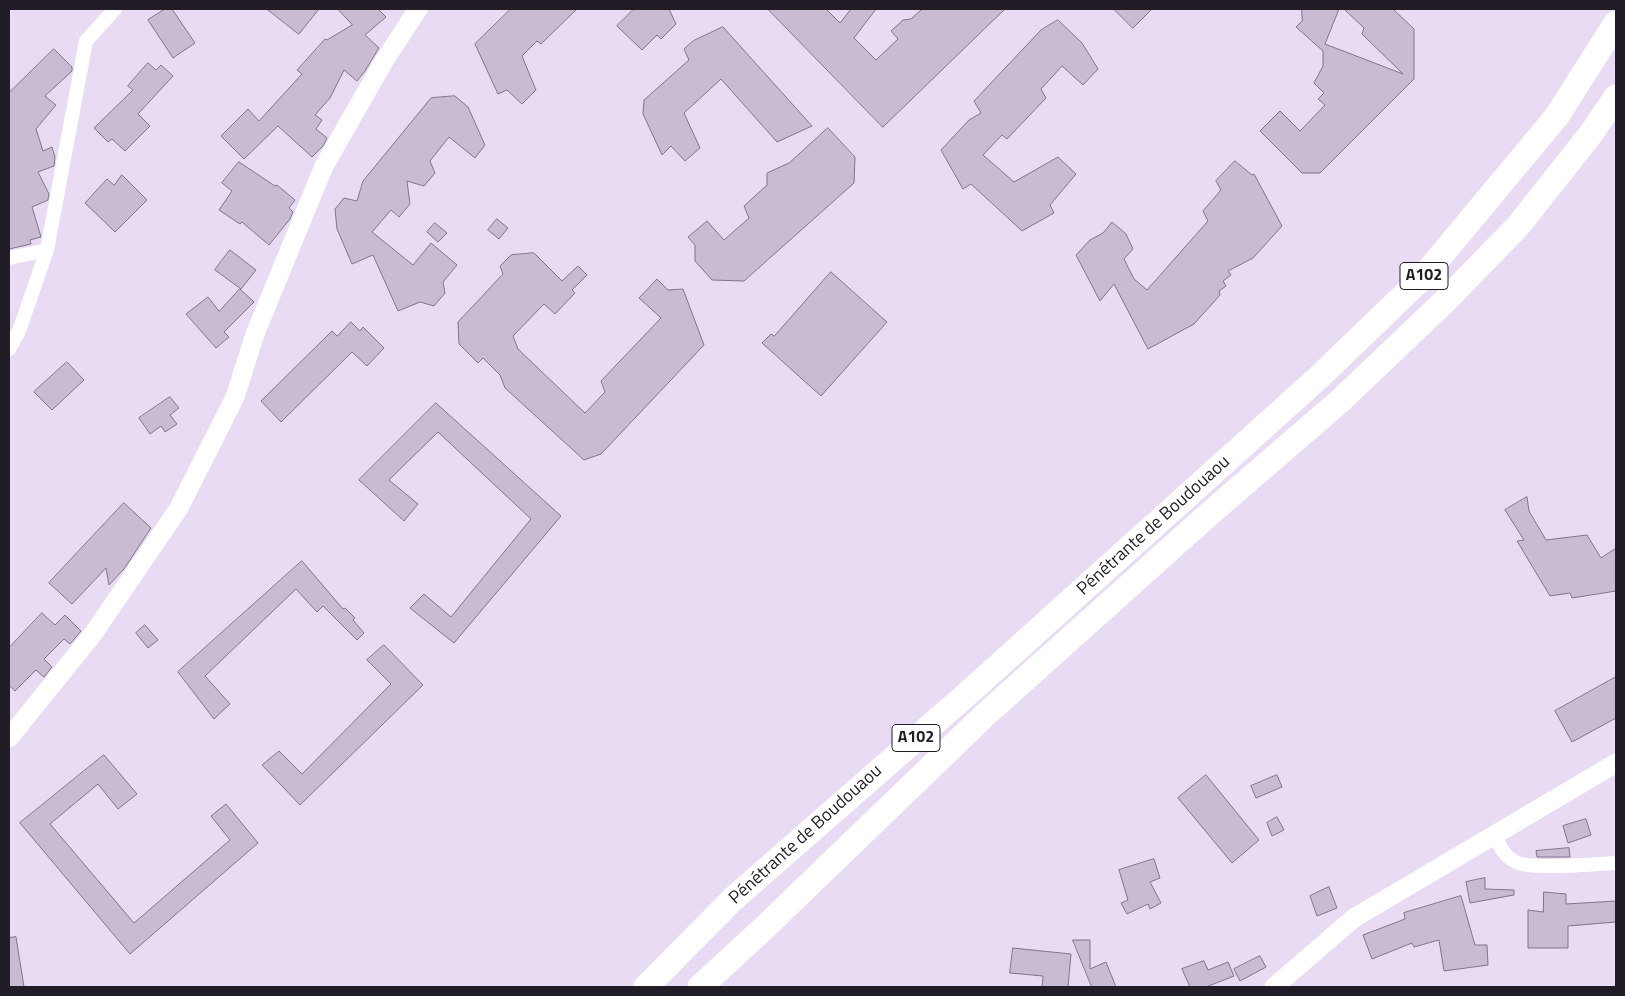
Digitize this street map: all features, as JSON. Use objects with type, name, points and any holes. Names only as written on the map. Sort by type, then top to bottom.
[{"type":"highway","name":"Pénétrante de Boudouaou","points":[[646,987],[733,899],[966,695],[1318,378],[1423,276],[1557,116],[1616,23]]},
{"type":"highway","name":"Pénétrante de Boudouaou","points":[[700,987],[764,928],[985,714],[1208,515],[1340,401],[1445,301],[1518,226],[1590,135],[1616,97]]},
{"type":"highway","points":[[718,987],[764,928]]},
{"type":"street","points":[[9,349],[19,331],[46,250],[86,40],[112,10]]},
{"type":"street","points":[[9,738],[93,634],[179,508],[235,397],[255,334],[324,166],[415,10]]},
{"type":"street","points":[[9,258],[46,250]]},
{"type":"street","points":[[1274,987],[1354,918],[1616,763]]},
{"type":"street","points":[[1495,836],[1501,850],[1517,863],[1546,866],[1616,864]]},
{"type":"building","points":[[165,9],[172,9],[195,43],[173,58],[148,20]]},
{"type":"building","points":[[267,9],[319,9],[299,34]]},
{"type":"building","points":[[338,9],[378,9],[386,17],[365,35],[379,48],[365,71],[357,81],[344,70],[330,98],[315,115],[322,120],[316,129],[327,138],[323,146],[312,157],[278,126],[244,159],[221,136],[248,109],[259,121],[302,74],[297,70],[325,39],[327,40],[352,25]]},
{"type":"building","points":[[511,9],[577,9],[541,44],[537,41],[522,56],[536,90],[522,104],[507,90],[498,94],[475,44]]},
{"type":"building","points":[[634,9],[669,9],[676,24],[661,39],[657,35],[642,50],[617,26]]},
{"type":"building","points":[[768,9],[826,9],[840,23],[851,9],[876,9],[854,38],[876,60],[898,39],[891,31],[903,20],[911,19],[922,9],[1005,9],[883,127]]},
{"type":"building","points":[[1114,9],[1152,9],[1133,28]]},
{"type":"building","points":[[1302,9],[1339,9],[1325,44],[1403,74],[1362,34],[1364,28],[1344,9],[1393,9],[1414,29],[1414,79],[1320,173],[1302,173],[1260,131],[1280,111],[1300,131],[1325,105],[1318,99],[1324,93],[1314,83],[1323,66],[1323,51],[1296,27],[1302,21]]},
{"type":"building","points":[[1058,20],[1082,43],[1098,69],[1083,85],[1062,66],[1041,89],[1046,98],[1007,139],[1002,135],[983,155],[1014,182],[1058,157],[1076,174],[1050,205],[1054,213],[1022,231],[971,184],[963,189],[941,150],[969,120],[981,113],[974,101],[1041,30]]},
{"type":"building","points":[[723,27],[812,126],[777,142],[721,79],[684,113],[700,148],[685,161],[671,146],[662,155],[643,114],[644,100],[689,60],[684,49],[693,41]]},
{"type":"building","points":[[54,49],[72,67],[72,71],[45,96],[56,105],[36,129],[43,151],[52,147],[55,157],[54,166],[38,172],[49,194],[48,200],[32,207],[41,237],[30,240],[31,244],[9,249],[9,93]]},
{"type":"building","points":[[148,63],[156,70],[161,65],[173,76],[138,114],[150,126],[125,151],[112,139],[108,142],[94,128],[133,90],[128,86]]},
{"type":"building","points":[[455,96],[468,107],[485,145],[475,158],[449,137],[430,161],[435,173],[424,186],[407,181],[410,204],[399,217],[391,210],[372,232],[413,265],[431,243],[457,265],[443,282],[445,293],[434,306],[420,302],[398,311],[373,255],[352,264],[337,229],[335,209],[344,198],[357,201],[363,181],[431,98]]},
{"type":"building","points":[[828,128],[855,157],[854,183],[744,281],[712,280],[695,261],[695,245],[688,237],[707,221],[724,240],[749,218],[744,206],[767,185],[767,173],[789,163]]},
{"type":"building","points":[[1235,161],[1252,175],[1254,174],[1282,226],[1253,258],[1228,271],[1231,275],[1223,281],[1226,286],[1219,291],[1220,295],[1194,324],[1148,349],[1114,284],[1100,301],[1076,255],[1090,240],[1103,233],[1112,222],[1126,234],[1133,249],[1124,259],[1134,279],[1147,290],[1208,221],[1203,211],[1221,190],[1216,181]]},
{"type":"building","points":[[239,162],[275,186],[277,185],[295,200],[289,208],[293,212],[290,219],[269,245],[242,222],[240,224],[219,210],[232,191],[222,183]]},
{"type":"building","points":[[122,175],[147,200],[115,232],[85,203],[107,179],[114,185]]},
{"type":"building","points":[[497,219],[508,228],[499,239],[488,230]]},
{"type":"building","points":[[435,223],[447,233],[438,242],[427,232]]},
{"type":"building","points":[[230,250],[256,270],[241,289],[215,270]]},
{"type":"building","points":[[534,253],[562,281],[578,266],[587,275],[572,290],[575,293],[555,314],[544,304],[513,336],[518,349],[585,413],[605,392],[601,381],[661,318],[639,298],[657,279],[668,290],[683,289],[704,345],[601,454],[584,460],[505,388],[500,375],[483,358],[478,363],[459,344],[458,322],[503,274],[500,266],[511,255]]},
{"type":"building","points":[[831,272],[887,322],[821,396],[762,343],[771,334],[774,336]]},
{"type":"building","points":[[240,289],[254,302],[224,332],[229,337],[216,348],[186,314],[208,297],[219,311]]},
{"type":"building","points":[[351,322],[360,331],[363,327],[384,348],[367,366],[352,352],[281,422],[261,401],[332,331],[337,336]]},
{"type":"building","points":[[67,362],[84,380],[52,410],[34,392]]},
{"type":"building","points":[[170,397],[179,408],[170,415],[177,424],[165,432],[161,426],[150,434],[139,418]]},
{"type":"building","points":[[436,403],[561,516],[454,643],[410,608],[424,594],[451,617],[531,519],[438,432],[389,480],[418,504],[404,521],[359,480]]},
{"type":"building","points":[[1527,497],[1529,511],[1546,540],[1587,535],[1601,558],[1616,548],[1616,591],[1572,598],[1570,593],[1550,596],[1517,541],[1524,540],[1505,510]]},
{"type":"building","points":[[124,503],[151,528],[124,569],[109,585],[106,568],[72,604],[49,583]]},
{"type":"building","points":[[302,561],[343,609],[345,608],[355,618],[353,620],[364,633],[357,640],[323,606],[317,612],[296,589],[205,676],[230,704],[214,719],[178,672]]},
{"type":"building","points":[[42,613],[55,625],[65,615],[81,631],[70,644],[64,639],[44,659],[52,667],[44,677],[36,670],[15,691],[9,685],[9,648]]},
{"type":"building","points":[[145,625],[158,640],[148,648],[136,633]]},
{"type":"building","points":[[384,645],[423,685],[300,805],[262,765],[279,751],[302,774],[391,684],[367,660]]},
{"type":"building","points":[[1616,677],[1616,718],[1572,742],[1555,711]]},
{"type":"building","points":[[104,755],[137,794],[118,809],[98,784],[50,824],[134,923],[230,840],[211,816],[226,804],[258,843],[130,954],[20,823]]},
{"type":"building","points":[[1206,775],[1259,840],[1232,863],[1178,798]]},
{"type":"building","points":[[1277,775],[1282,787],[1256,798],[1251,786]]},
{"type":"building","points":[[1277,817],[1284,830],[1272,836],[1267,823]]},
{"type":"building","points":[[1586,819],[1591,835],[1568,843],[1563,826]]},
{"type":"building","points":[[1569,848],[1570,857],[1537,857],[1536,851]]},
{"type":"building","points":[[1154,859],[1160,878],[1150,882],[1161,903],[1150,909],[1148,904],[1127,914],[1121,903],[1128,900],[1119,870]]},
{"type":"building","points":[[1485,878],[1485,889],[1514,890],[1514,895],[1470,903],[1466,882]]},
{"type":"building","points":[[1329,887],[1337,908],[1317,916],[1310,896]]},
{"type":"building","points":[[1544,892],[1566,894],[1566,904],[1616,901],[1616,922],[1568,926],[1568,948],[1528,948],[1528,910],[1543,912]]},
{"type":"building","points":[[1461,896],[1475,945],[1487,945],[1488,965],[1444,971],[1439,940],[1414,947],[1412,943],[1372,959],[1363,935],[1405,919],[1404,913]]},
{"type":"building","points":[[16,937],[24,987],[9,987],[9,938]]},
{"type":"building","points":[[1073,940],[1090,940],[1090,969],[1106,962],[1116,987],[1092,987]]},
{"type":"building","points":[[1013,948],[1071,954],[1068,987],[1042,987],[1043,976],[1010,973]]},
{"type":"building","points":[[1260,956],[1266,967],[1240,981],[1234,969]]},
{"type":"building","points":[[1204,961],[1208,970],[1228,962],[1234,976],[1206,987],[1190,987],[1182,969]]}]
